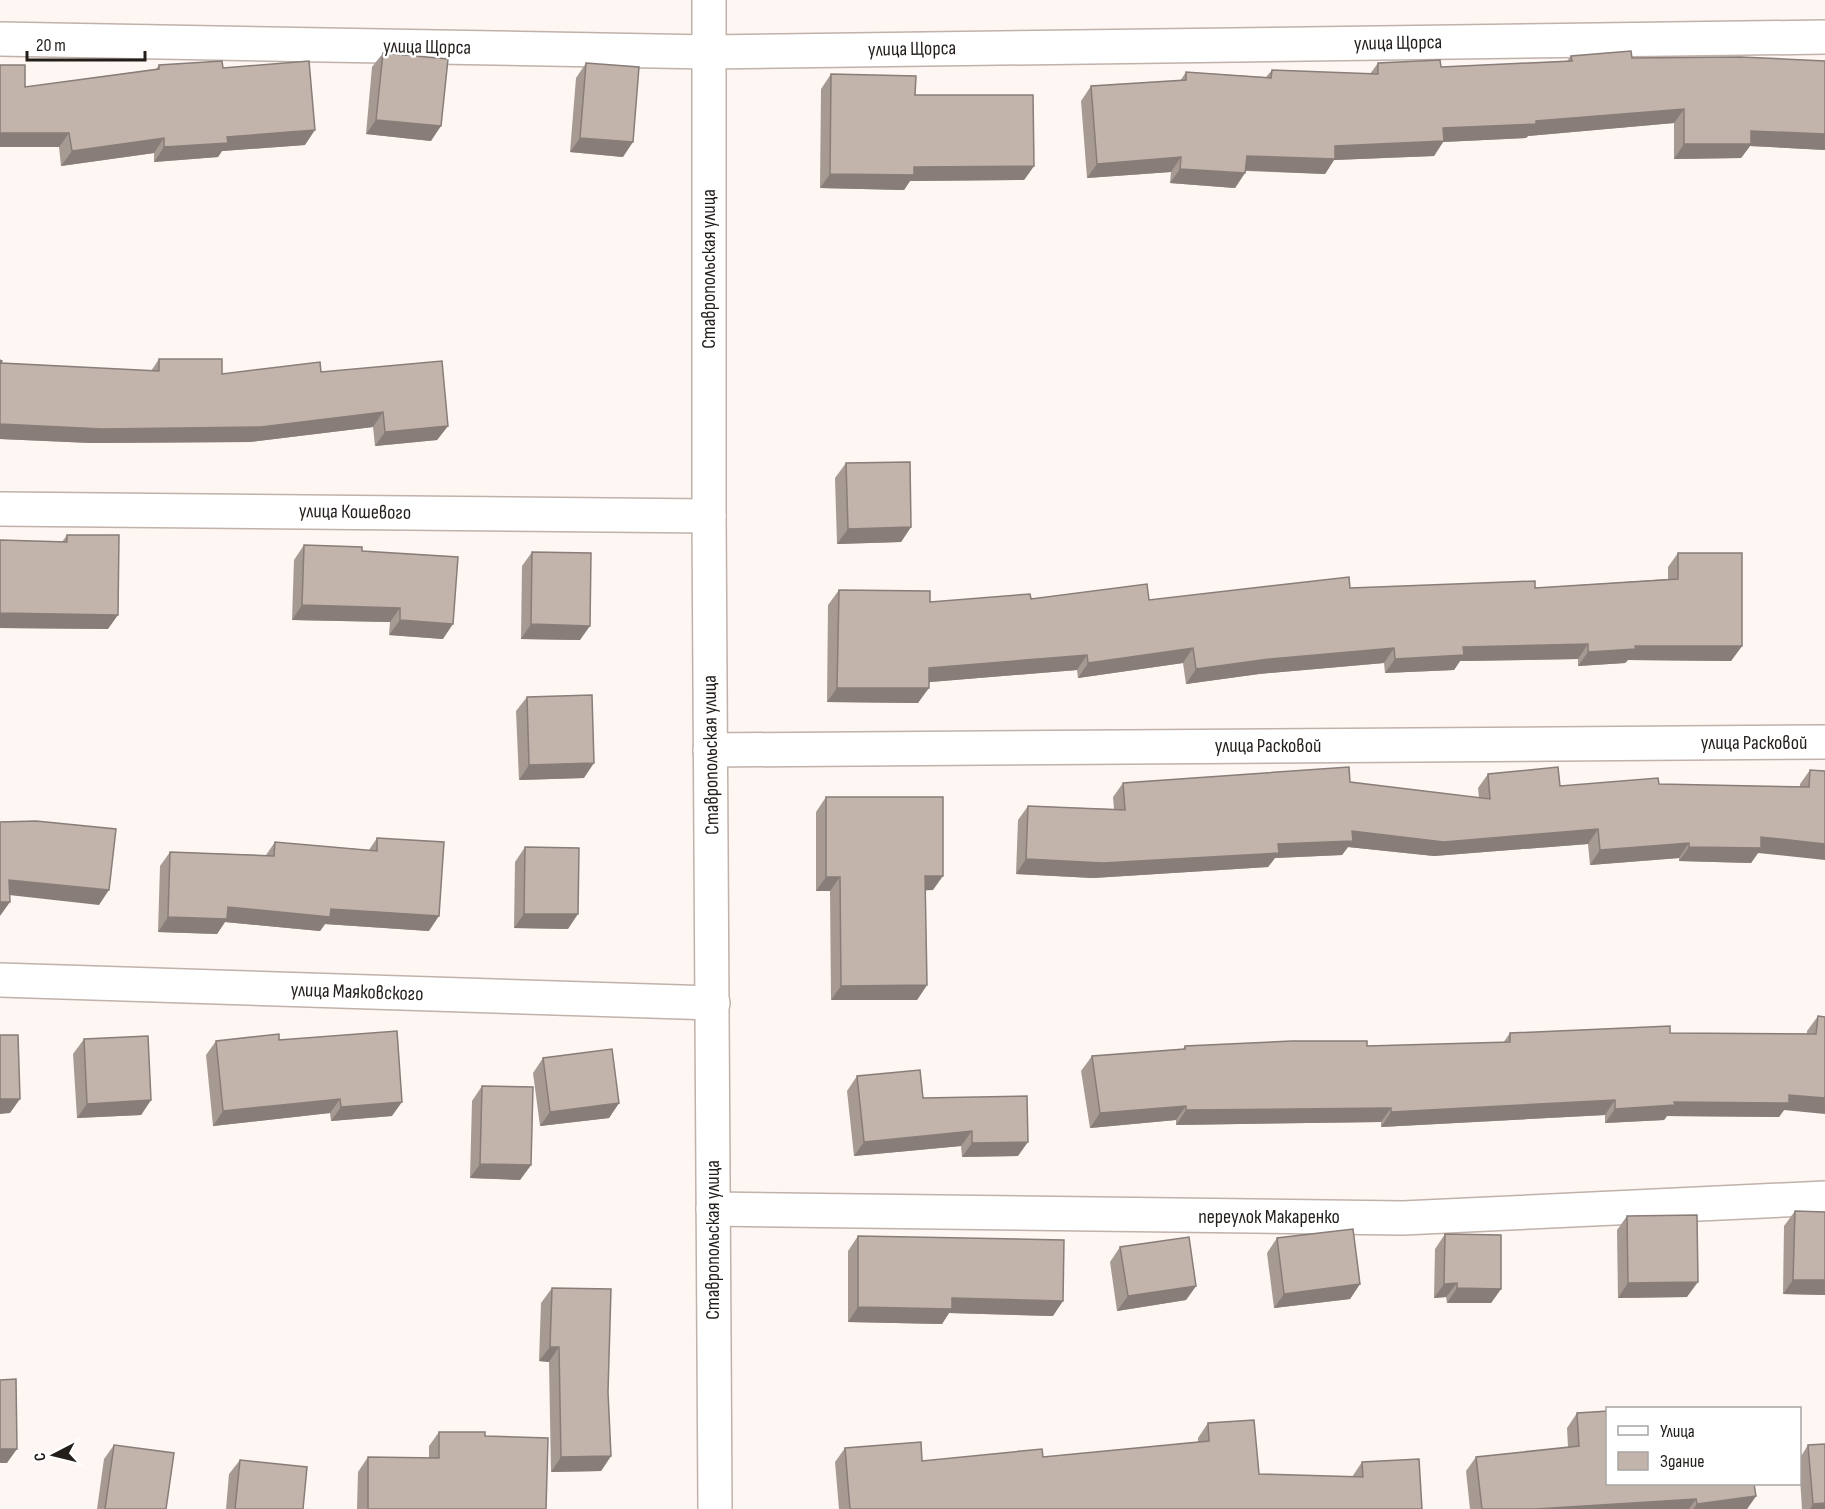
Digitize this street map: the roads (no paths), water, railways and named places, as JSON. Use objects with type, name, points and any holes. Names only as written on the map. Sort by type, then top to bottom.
[{"type":"street","name":"Ставропольская улица","points":[[709,0],[709,516],[715,1509]]},
{"type":"street","name":"улица Щорса","points":[[0,39],[709,52],[1825,37]]},
{"type":"street","name":"улица Кошевого","points":[[0,508],[709,516]]},
{"type":"street","name":"улица Расковой","points":[[710,750],[1825,742]]},
{"type":"street","name":"улица Маяковского","points":[[0,980],[713,1003]]},
{"type":"street","name":"переулок Макаренко","points":[[713,1209],[1403,1218],[1825,1198]]}]
